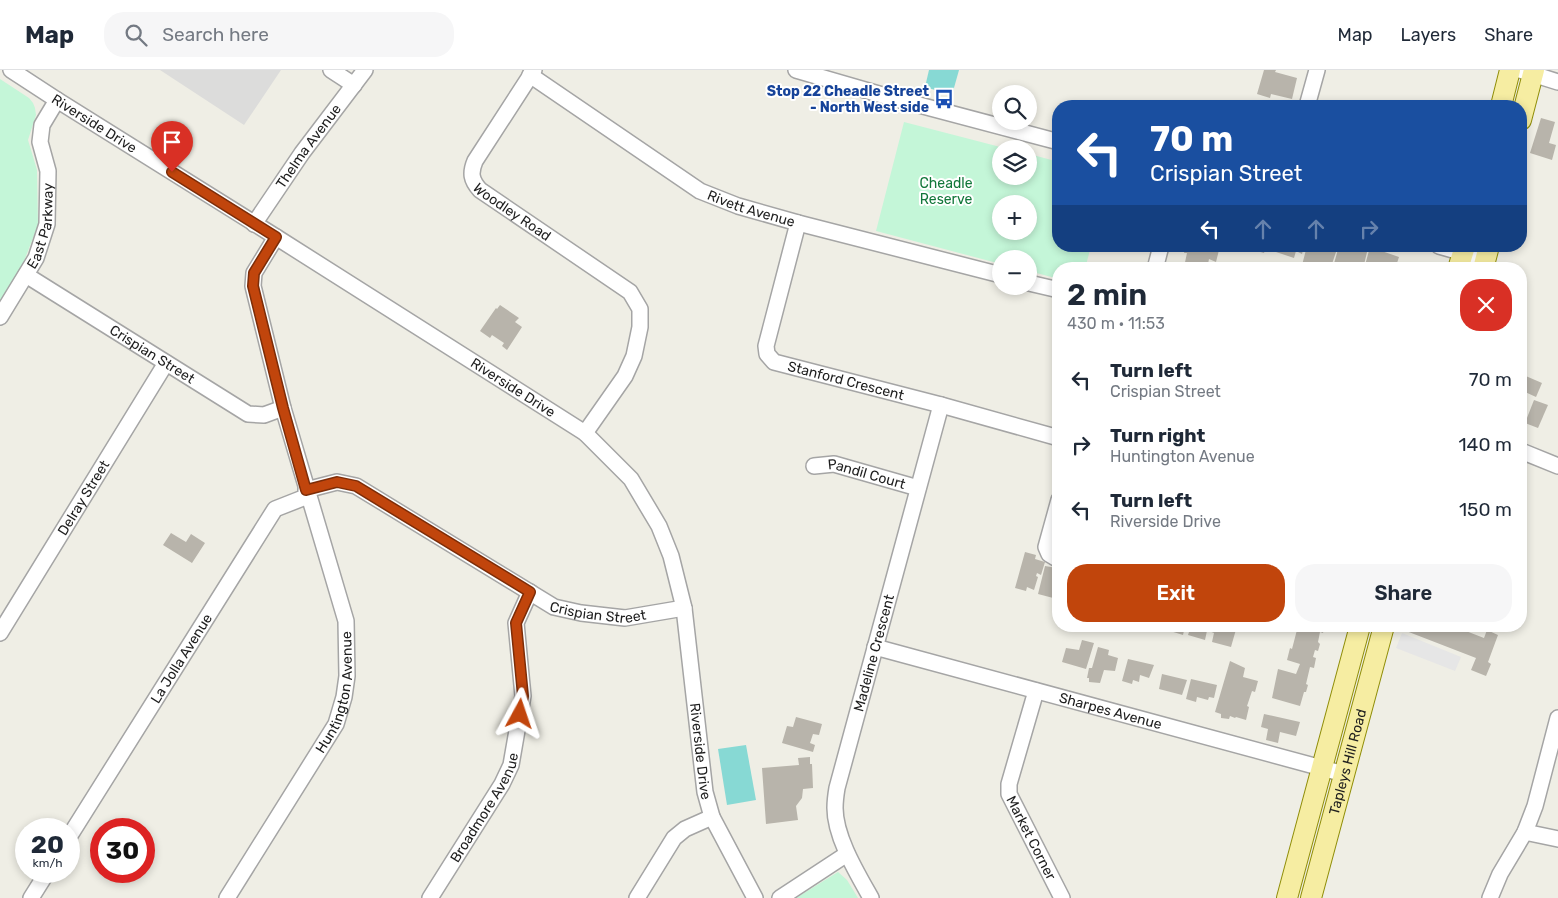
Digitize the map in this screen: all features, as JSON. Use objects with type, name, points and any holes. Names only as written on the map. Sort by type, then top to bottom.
[{"type":"main road","points":[[1502,100],[1510,70]]},
{"type":"main road","points":[[1524,100],[1529,71]]},
{"type":"main road","name":"Tapleys Hill Road","points":[[1288,893],[1320,768],[1358,632]]},
{"type":"main road","name":"Tapleys Hill Road","points":[[1314,897],[1344,774],[1382,632]]},
{"type":"street","name":"Riverside Drive","points":[[11,70],[585,433],[631,478],[659,526],[670,556],[684,608],[705,792],[712,817],[755,898]]},
{"type":"street","points":[[331,70],[354,85]]},
{"type":"street","name":"Thelma Avenue","points":[[254,224],[302,153],[365,70]]},
{"type":"street","points":[[796,70],[888,97],[1052,140]]},
{"type":"street","points":[[1308,100],[1316,70]]},
{"type":"street","points":[[1529,71],[1558,82]]},
{"type":"street","name":"Rivett Avenue","points":[[532,73],[700,190],[738,206],[992,274]]},
{"type":"street","name":"Woodley Road","points":[[532,73],[475,161],[471,176],[474,184],[480,190],[630,292],[640,309],[640,326],[634,356],[625,376],[585,433]]},
{"type":"street","name":"East Parkway","points":[[0,317],[36,258],[47,224],[48,171],[40,142],[42,125],[57,100]]},
{"type":"street","name":"Stanford Crescent","points":[[798,223],[766,346],[768,354],[774,362],[1052,436]]},
{"type":"street","name":"Huntington Avenue","points":[[227,898],[336,724],[344,697],[347,676],[346,621],[283,408],[253,286],[254,273],[276,237]]},
{"type":"street","points":[[1462,256],[1486,258]]},
{"type":"street","name":"Crispian Street","points":[[26,275],[248,414],[264,414],[283,408]]},
{"type":"street","points":[[1037,285],[1052,288]]},
{"type":"street","name":"Delray Street","points":[[0,633],[166,363]]},
{"type":"street","name":"Madeline Crescent","points":[[871,898],[847,854],[836,820],[837,788],[941,405]]},
{"type":"street","points":[[1527,453],[1558,466]]},
{"type":"street","name":"Pandil Court","points":[[814,466],[834,464],[918,488]]},
{"type":"street","name":"Crispian Street","points":[[307,493],[337,482],[356,486],[554,607],[582,613],[625,618],[684,608]]},
{"type":"street","name":"La Jolla Avenue","points":[[80,819],[275,509],[307,493]]},
{"type":"street","points":[[1052,525],[1046,547],[1052,556]]},
{"type":"street","name":"Broadmore Avenue","points":[[430,898],[502,784],[511,765],[523,696],[516,623],[530,592]]},
{"type":"street","name":"Sharpes Avenue","points":[[875,647],[1344,774]]},
{"type":"street","name":"Market Corner","points":[[1036,691],[1009,784],[1009,794],[1062,898]]},
{"type":"street","points":[[1490,898],[1500,874],[1525,832],[1535,806],[1558,718]]},
{"type":"street","points":[[637,898],[674,838],[685,829],[712,817]]},
{"type":"street","points":[[1525,832],[1558,839]]},
{"type":"street","points":[[780,898],[847,854]]},
{"type":"street","points":[[31,898],[40,883]]},
{"type":"street","points":[[1288,893],[1314,897]]},
{"type":"shaded area","points":[[160,70],[281,70],[244,125]]},
{"type":"shaded area","points":[[929,70],[959,70],[952,95],[925,87]]},
{"type":"shaded area","points":[[1402,633],[1461,657],[1455,671],[1396,648]]},
{"type":"shaded area","points":[[746,745],[756,800],[727,805],[718,749]]},
{"type":"green space","points":[[0,79],[29,98],[35,108],[36,115],[28,140],[37,170],[38,225],[21,269],[0,303]]},
{"type":"green space","name":"Cheadle Reserve","points":[[904,122],[992,145],[992,185],[1037,185],[1037,156],[1052,160],[1052,252],[1089,252],[1087,262],[1052,262],[1052,277],[1037,273],[1037,250],[992,250],[992,262],[876,231]]},
{"type":"green space","points":[[838,872],[847,880],[858,898],[796,898]]},
{"type":"building","points":[[1264,70],[1276,70],[1275,72],[1297,78],[1292,99],[1271,94],[1270,98],[1257,94]]},
{"type":"building","points":[[1541,118],[1555,122],[1549,143],[1556,145],[1552,160],[1530,153]]},
{"type":"building","points":[[1218,252],[1216,262],[1209,259],[1208,262],[1185,262],[1187,253],[1184,253]]},
{"type":"building","points":[[1276,252],[1296,252],[1294,258]]},
{"type":"building","points":[[1305,252],[1336,252],[1333,262],[1303,262]]},
{"type":"building","points":[[1337,252],[1367,252],[1365,262],[1334,262]]},
{"type":"building","points":[[1369,252],[1384,252],[1399,257],[1397,262],[1366,262]]},
{"type":"building","points":[[500,305],[519,318],[515,322],[522,327],[507,350],[502,346],[504,343],[492,335],[490,338],[480,331]]},
{"type":"building","points":[[1527,377],[1542,383],[1536,397],[1527,393]]},
{"type":"building","points":[[1534,400],[1548,405],[1538,428],[1527,424],[1527,418]]},
{"type":"building","points":[[171,533],[186,542],[191,534],[205,543],[192,563],[163,545]]},
{"type":"building","points":[[1025,552],[1036,555],[1035,559],[1045,562],[1041,575],[1037,573],[1036,576],[1038,577],[1034,590],[1027,587],[1026,591],[1015,588]]},
{"type":"building","points":[[1045,566],[1052,567],[1052,598],[1038,594]]},
{"type":"building","points":[[1189,632],[1207,632],[1205,640],[1188,635]]},
{"type":"building","points":[[1212,632],[1235,632],[1231,647],[1212,642],[1214,633]]},
{"type":"building","points":[[1296,632],[1320,632],[1318,642],[1320,644],[1318,651],[1315,650],[1313,657],[1316,658],[1314,668],[1310,667],[1306,684],[1308,685],[1300,706],[1272,698],[1278,669],[1296,674],[1300,664],[1287,660],[1290,648],[1292,649]]},
{"type":"building","points":[[1409,632],[1468,632],[1484,638],[1486,632],[1498,635],[1488,662],[1491,664],[1486,676],[1471,670],[1476,658]]},
{"type":"building","points":[[1082,640],[1094,643],[1086,669],[1062,662],[1066,648],[1079,650]]},
{"type":"building","points":[[1098,647],[1109,650],[1108,655],[1118,658],[1115,671],[1104,670],[1100,683],[1089,682],[1089,678],[1087,678],[1089,668],[1092,668]]},
{"type":"building","points":[[1128,659],[1154,665],[1149,678],[1140,675],[1139,682],[1133,680],[1132,684],[1122,681]]},
{"type":"building","points":[[1230,661],[1245,668],[1243,677],[1258,681],[1255,692],[1252,691],[1247,706],[1249,707],[1246,720],[1230,716],[1229,719],[1221,718],[1221,714],[1215,712]]},
{"type":"building","points":[[1162,674],[1187,680],[1182,695],[1159,689]]},
{"type":"building","points":[[1191,679],[1217,685],[1214,698],[1209,697],[1208,700],[1197,697],[1196,702],[1186,699]]},
{"type":"building","points":[[1264,714],[1300,722],[1296,736],[1280,732],[1278,743],[1266,740],[1268,729],[1261,727]]},
{"type":"building","points":[[796,717],[822,724],[819,735],[813,734],[810,743],[815,745],[813,752],[782,743],[787,726],[793,727]]},
{"type":"building","points":[[810,757],[813,788],[803,789],[802,798],[796,806],[798,820],[766,824],[762,768],[799,765],[798,758]]},
{"type":"place","name":"Stop 22 Cheadle Street - North West side","points":[[944,99]]},
{"type":"route","points":[[172,172],[276,237],[254,273],[253,286],[283,408],[306,490],[337,482],[356,486],[530,592],[516,623],[523,696],[520,714]]}]
